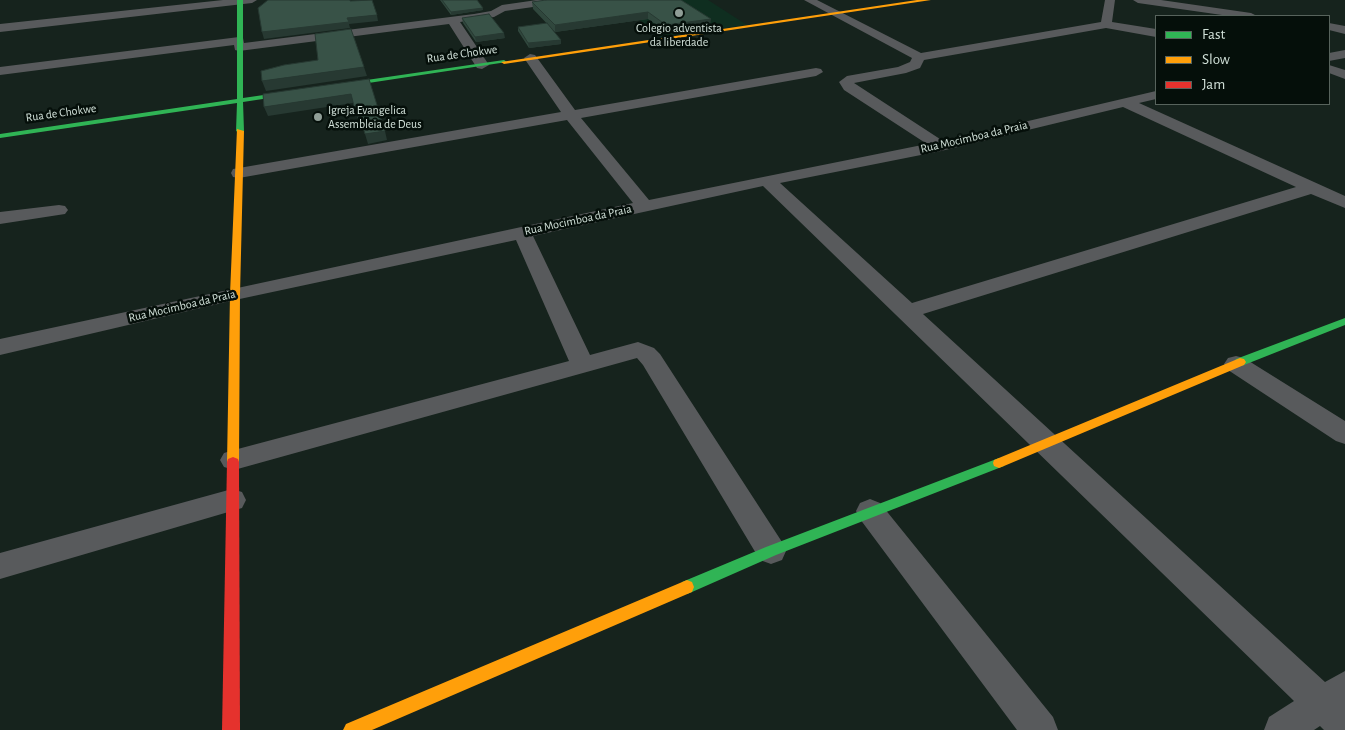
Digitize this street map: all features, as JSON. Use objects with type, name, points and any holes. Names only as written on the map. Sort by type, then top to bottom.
[{"type":"street","points":[[0,28],[252,0]]},
{"type":"street","points":[[0,71],[453,20],[494,14],[498,4],[562,0]]},
{"type":"street","points":[[809,0],[919,57],[1106,25],[1155,33]]},
{"type":"street","name":"Rua de Chokwe","points":[[0,136],[928,0]]},
{"type":"street","points":[[1106,25],[1110,0]]},
{"type":"street","points":[[1138,0],[1244,15]]},
{"type":"street","points":[[231,730],[234,294],[241,101],[240,1]]},
{"type":"street","points":[[453,20],[482,65]]},
{"type":"street","points":[[1330,27],[1345,30]]},
{"type":"street","points":[[1330,57],[1345,54]]},
{"type":"street","points":[[919,57],[915,65],[901,70],[852,78],[846,82],[849,87],[941,146]]},
{"type":"street","points":[[530,58],[571,115],[645,206]]},
{"type":"street","points":[[1330,69],[1345,75]]},
{"type":"street","points":[[239,173],[816,72]]},
{"type":"street","name":"Rua Mocimboa da Praia","points":[[0,347],[522,232],[767,180],[941,146],[1155,95]]},
{"type":"street","points":[[1124,102],[1345,203]]},
{"type":"street","points":[[767,180],[1046,445],[1337,706],[1282,730]]},
{"type":"street","points":[[907,312],[1312,188]]},
{"type":"street","points":[[0,218],[59,210]]},
{"type":"street","points":[[522,232],[583,365]]},
{"type":"street","points":[[352,730],[771,551],[870,511],[1046,445],[1236,364],[1345,321]]},
{"type":"street","points":[[234,460],[638,350],[646,353],[652,360],[771,551]]},
{"type":"street","points":[[1236,364],[1345,434]]},
{"type":"street","points":[[0,566],[232,500]]},
{"type":"street","points":[[870,511],[1040,730]]},
{"type":"shaded area","name":"Colegio adventista da liberdade","points":[[615,0],[708,0],[747,25],[660,37]]},
{"type":"building","points":[[268,0],[372,0],[377,15],[347,18],[349,22],[262,32],[258,8]]},
{"type":"building","points":[[442,0],[477,0],[483,8],[451,12]]},
{"type":"building","points":[[546,0],[681,0],[711,19],[666,25],[648,12],[555,25],[532,2]]},
{"type":"building","points":[[489,14],[504,33],[475,37],[462,18]]},
{"type":"building","points":[[547,23],[561,40],[528,43],[518,27]]},
{"type":"building","points":[[351,29],[364,67],[262,81],[261,71],[284,65],[318,60],[315,34]]},
{"type":"building","points":[[369,79],[385,131],[365,134],[359,113],[356,114],[351,94],[264,107],[263,94]]},
{"type":"traffic: fast","points":[[240,0],[240,131]]},
{"type":"traffic: fast","points":[[0,136],[504,62]]},
{"type":"traffic: fast","points":[[1240,362],[1345,321]]},
{"type":"traffic: fast","points":[[687,587],[771,551],[999,463]]},
{"type":"traffic: slow","points":[[504,62],[928,0]]},
{"type":"traffic: slow","points":[[233,462],[235,294],[240,131]]},
{"type":"traffic: slow","points":[[999,463],[1240,362]]},
{"type":"traffic: slow","points":[[352,730],[687,587]]},
{"type":"traffic: jam","points":[[231,730],[233,462]]},
{"type":"place","name":"Colegio adventista da liberdade","points":[[679,13]]},
{"type":"place","name":"Igreja Evangelica Assembleia de Deus","points":[[318,117]]}]
